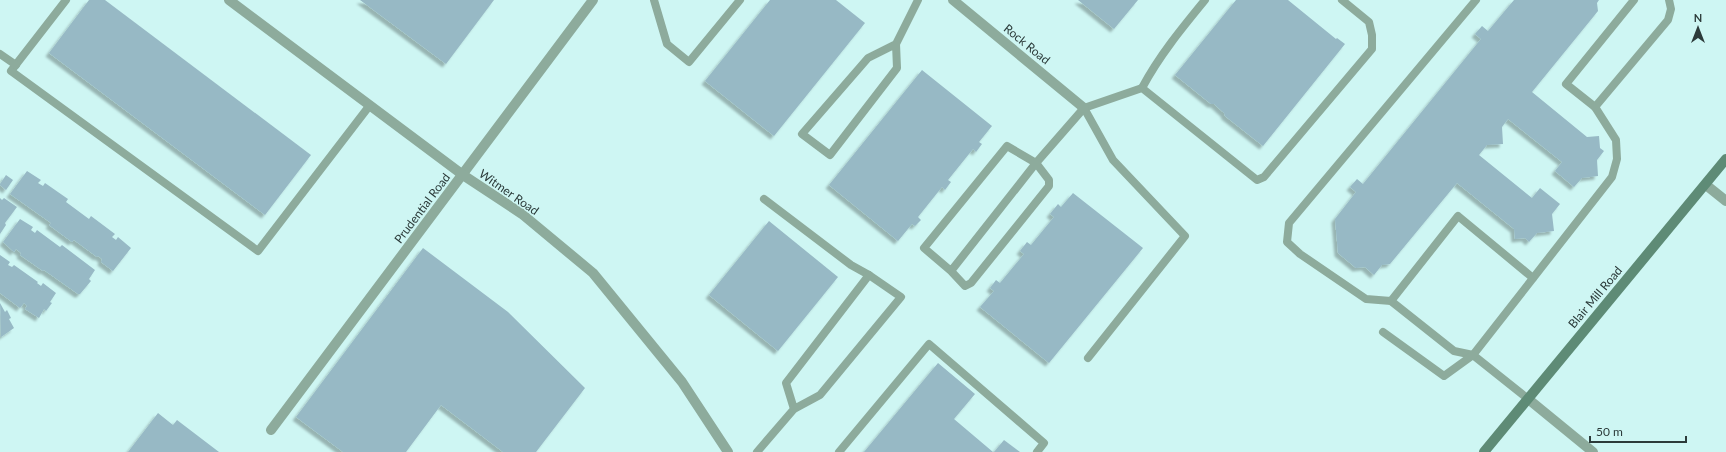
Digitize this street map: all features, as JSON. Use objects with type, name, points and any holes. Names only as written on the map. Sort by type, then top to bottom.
[{"type":"main road","name":"Blair Mill Road","points":[[1484,452],[1527,398],[1706,185],[1726,159]]},
{"type":"street","name":"Witmer Road","points":[[229,0],[463,175],[522,214],[593,273],[682,382],[728,452]]},
{"type":"street","name":"Prudential Road","points":[[271,430],[593,0]]},
{"type":"street","name":"Rock Road","points":[[953,0],[1084,108]]},
{"type":"street","points":[[1706,185],[1726,201]]},
{"type":"street","points":[[1527,398],[1592,452]]},
{"type":"lane","points":[[66,0],[11,71],[258,251],[370,105]]},
{"type":"lane","points":[[654,0],[667,44],[689,62],[740,0]]},
{"type":"lane","points":[[896,44],[868,58],[802,134],[830,155],[897,68],[896,44],[918,0]]},
{"type":"lane","points":[[951,272],[1036,163],[1084,108],[1142,88],[1155,64],[1205,0]]},
{"type":"lane","points":[[1142,88],[1257,180],[1264,177],[1372,49],[1372,35],[1369,22],[1342,0]]},
{"type":"lane","points":[[1476,0],[1289,223],[1287,242],[1300,254],[1366,299],[1391,301],[1454,351],[1473,356],[1527,398]]},
{"type":"lane","points":[[1383,332],[1444,376],[1473,356],[1612,177],[1618,159],[1616,140],[1595,107],[1566,84],[1634,0]]},
{"type":"lane","points":[[1595,107],[1668,20],[1671,9],[1669,0]]},
{"type":"lane","points":[[0,54],[16,65]]},
{"type":"lane","points":[[1084,108],[1113,160],[1185,236],[1088,358]]},
{"type":"lane","points":[[1007,146],[1036,163],[1049,180],[1049,186],[971,283],[965,286],[924,248],[1007,146]]},
{"type":"lane","points":[[757,452],[794,410],[820,394],[901,297],[869,275],[851,265],[764,199]]},
{"type":"lane","points":[[1391,301],[1458,216],[1533,278]]},
{"type":"lane","points":[[794,410],[786,383],[869,275]]},
{"type":"lane","points":[[839,452],[929,344],[1044,443],[1037,452]]},
{"type":"building","points":[[89,0],[105,0],[311,155],[265,215],[49,53]]},
{"type":"building","points":[[360,0],[494,0],[446,64]]},
{"type":"building","points":[[770,0],[836,0],[865,23],[774,136],[705,81]]},
{"type":"building","points":[[1078,0],[1138,0],[1114,29]]},
{"type":"building","points":[[1236,0],[1288,0],[1336,39],[1337,38],[1345,44],[1263,146],[1225,116],[1224,113],[1214,104],[1211,104],[1175,75]]},
{"type":"building","points":[[1514,0],[1599,0],[1597,3],[1598,11],[1532,92],[1587,137],[1599,136],[1600,148],[1604,151],[1597,160],[1598,176],[1582,178],[1574,187],[1555,171],[1562,162],[1508,119],[1502,127],[1503,144],[1487,145],[1479,155],[1532,198],[1540,188],[1560,204],[1552,214],[1554,231],[1537,233],[1529,242],[1525,238],[1515,239],[1514,229],[1457,183],[1390,264],[1382,265],[1374,275],[1365,267],[1356,268],[1338,253],[1335,219],[1356,192],[1350,187],[1357,179],[1363,184],[1481,39],[1475,34],[1482,26],[1488,31]]},
{"type":"building","points":[[922,70],[992,126],[979,142],[982,144],[976,152],[973,149],[948,180],[951,182],[945,190],[942,187],[918,217],[921,220],[915,226],[912,224],[898,241],[829,185]]},
{"type":"building","points":[[27,171],[41,180],[38,183],[43,186],[45,183],[68,199],[66,202],[89,219],[91,216],[115,234],[112,237],[116,240],[118,237],[131,248],[113,271],[101,262],[102,259],[98,256],[97,257],[74,240],[72,242],[49,225],[51,223],[10,194]]},
{"type":"building","points":[[6,175],[13,180],[6,190],[0,184]]},
{"type":"building","points":[[1073,193],[1143,248],[1049,363],[980,307],[994,291],[990,288],[996,280],[1000,283],[1024,254],[1020,251],[1027,242],[1031,245],[1054,217],[1050,214],[1058,204],[1061,207]]},
{"type":"building","points":[[0,198],[2,200],[4,198],[17,207],[5,223],[6,225],[0,234]]},
{"type":"building","points":[[20,219],[33,227],[31,230],[35,233],[37,230],[60,247],[62,245],[95,270],[89,279],[91,281],[80,294],[20,255],[21,253],[16,249],[14,252],[3,242]]},
{"type":"building","points":[[769,221],[838,277],[778,351],[709,295]]},
{"type":"building","points":[[423,248],[508,312],[585,388],[536,452],[503,452],[441,405],[406,452],[343,452],[296,417]]},
{"type":"building","points":[[0,255],[10,262],[8,265],[12,267],[14,265],[38,282],[37,283],[41,286],[43,283],[56,293],[50,302],[52,303],[46,311],[44,309],[39,318],[25,309],[27,306],[24,303],[20,308],[0,293]]},
{"type":"building","points":[[0,303],[5,312],[7,310],[11,318],[9,319],[14,328],[1,337]]},
{"type":"building","points":[[938,363],[975,394],[954,419],[993,452],[864,452]]},
{"type":"building","points":[[158,413],[173,425],[177,420],[219,452],[128,452]]},
{"type":"building","points":[[1004,440],[1020,452],[994,452]]}]
